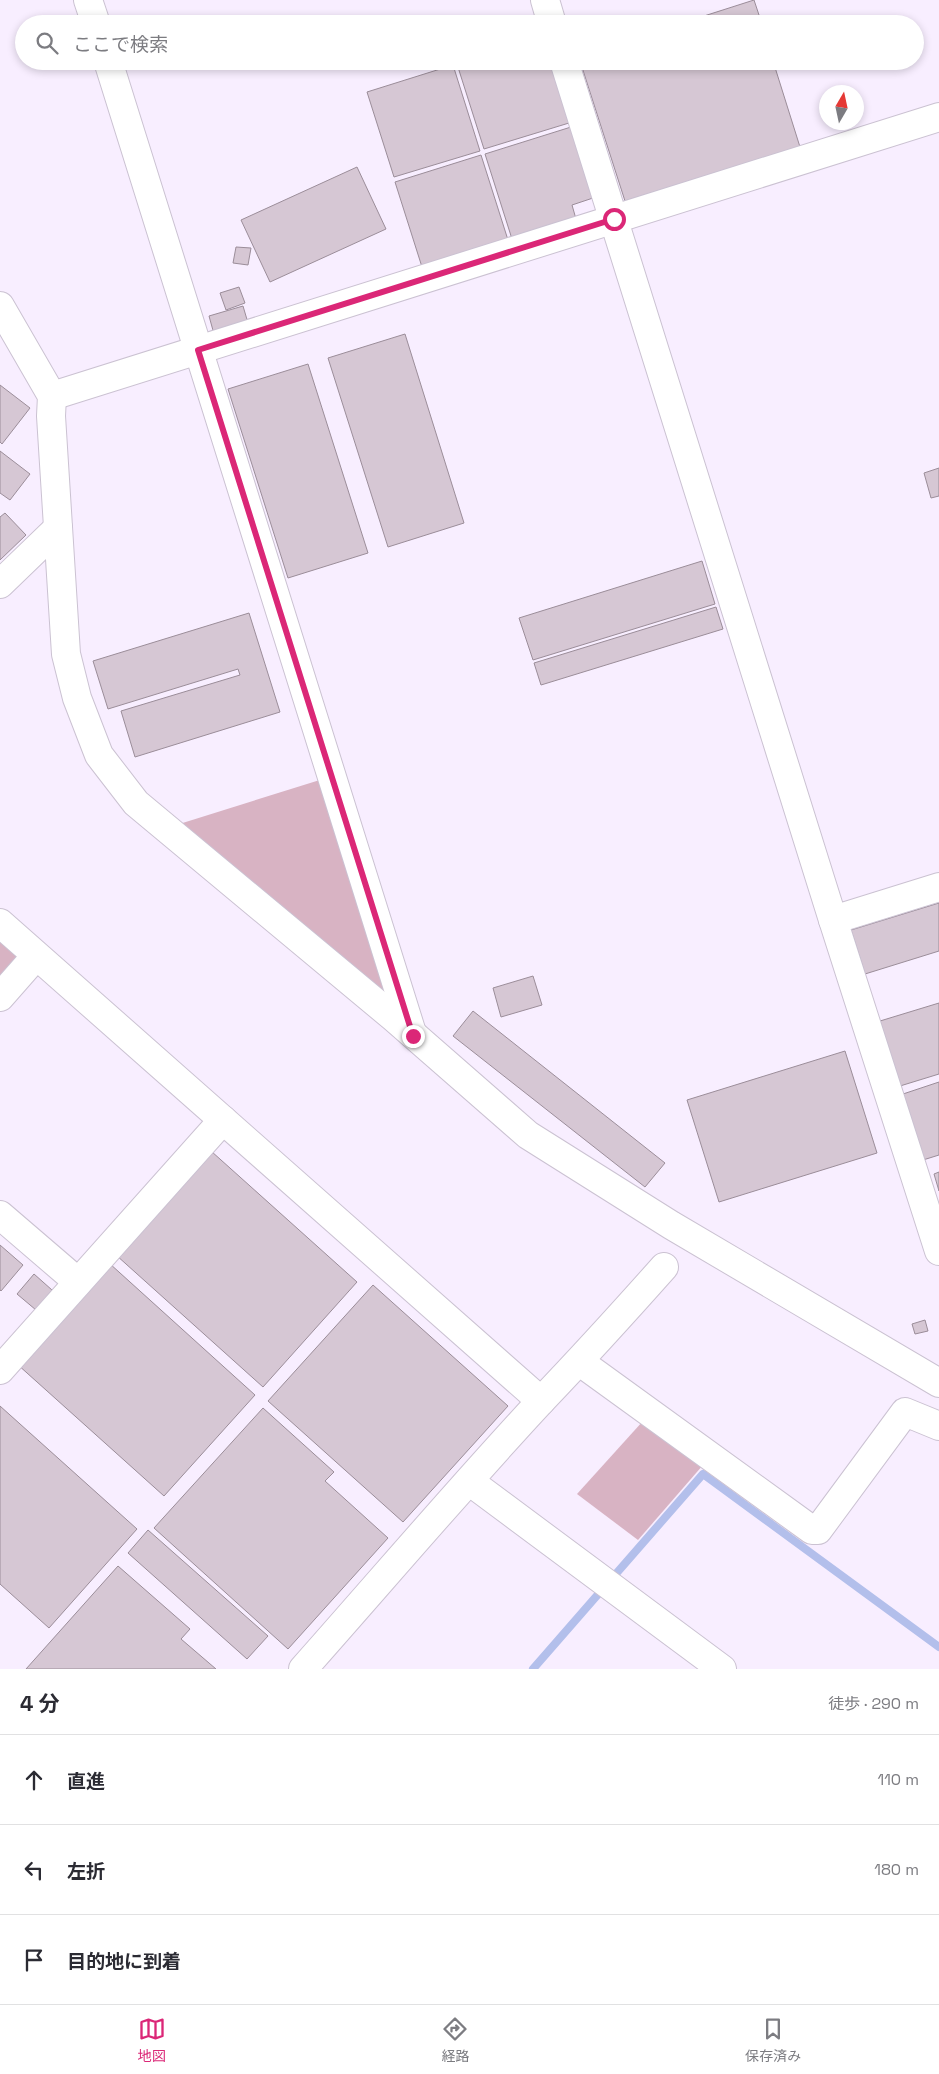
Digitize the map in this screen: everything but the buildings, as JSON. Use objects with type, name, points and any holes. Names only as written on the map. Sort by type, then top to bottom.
[{"type":"street","points":[[88,0],[93,15]]},
{"type":"street","points":[[545,0],[549,15]]},
{"type":"street","points":[[111,70],[413,1036]]},
{"type":"street","points":[[567,70],[833,920],[939,1250]]},
{"type":"street","points":[[52,396],[939,117]]},
{"type":"street","points":[[0,306],[52,396],[51,416],[66,654],[77,698],[99,755],[136,802],[394,1017],[413,1036],[528,1135],[671,1224],[939,1383]]},
{"type":"street","points":[[0,584],[58,528]]},
{"type":"street","points":[[833,920],[939,886]]},
{"type":"street","points":[[0,924],[542,1401]]},
{"type":"street","points":[[0,997],[36,956]]},
{"type":"street","points":[[0,1370],[223,1120]]},
{"type":"street","points":[[0,1215],[78,1282]]},
{"type":"street","points":[[303,1669],[469,1481],[580,1362],[664,1267]]},
{"type":"street","points":[[580,1362],[812,1530],[818,1530],[905,1412],[939,1426]]},
{"type":"street","points":[[469,1481],[722,1669]]},
{"type":"shaded area","points":[[323,779],[395,1009],[173,826]]},
{"type":"shaded area","points":[[0,939],[23,959],[0,986]]},
{"type":"shaded area","points":[[643,1421],[703,1465],[638,1540],[577,1494]]},
{"type":"waterway","points":[[533,1669],[703,1474],[939,1647]]},
{"type":"route","points":[[413,1036],[198,350],[614,219]]}]
